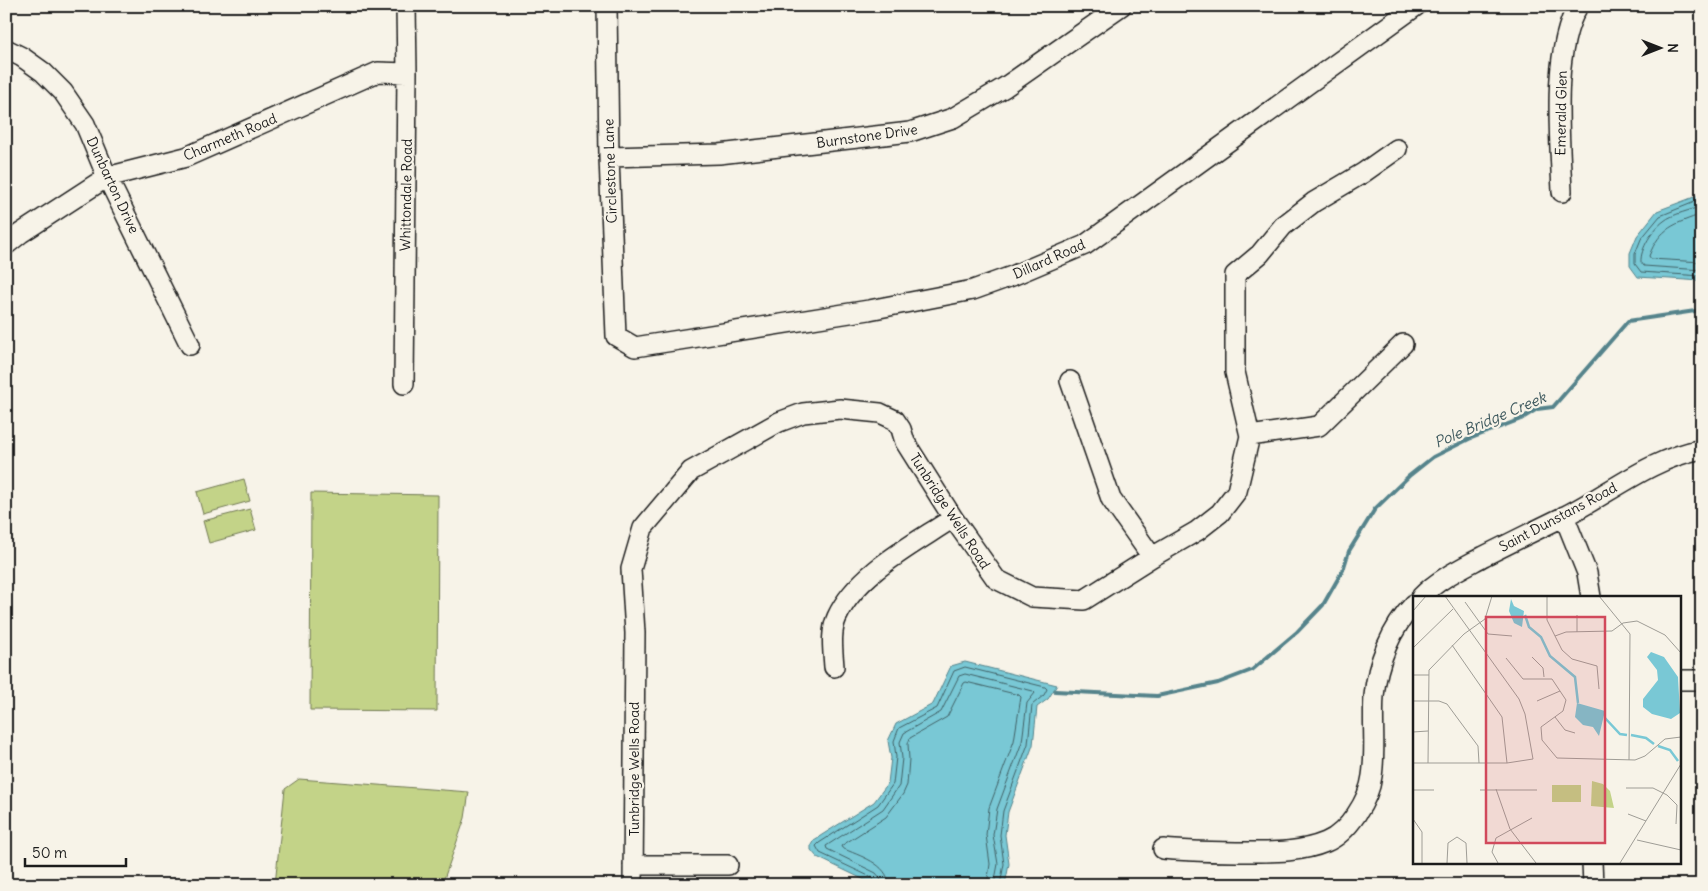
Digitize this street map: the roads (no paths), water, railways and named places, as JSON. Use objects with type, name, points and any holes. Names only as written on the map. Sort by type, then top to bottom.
[{"type":"street","name":"Whittondale Road","points":[[404,384],[406,6]]},
{"type":"street","name":"Circlestone Lane","points":[[607,6],[609,157],[616,336]]},
{"type":"street","name":"Burnstone Drive","points":[[609,157],[719,154],[910,132],[953,118],[983,101],[1121,6]]},
{"type":"street","name":"Dillard Road","points":[[616,336],[635,347],[869,310],[973,290],[1012,276],[1085,245],[1416,6]]},
{"type":"street","name":"Emerald Glen","points":[[1562,192],[1559,90],[1565,38],[1578,6]]},
{"type":"street","name":"Dunbarton Drive","points":[[6,49],[22,57],[43,72],[63,92],[86,124],[107,177],[190,344]]},
{"type":"street","name":"Charmeth Road","points":[[6,245],[21,233],[107,177],[186,157],[378,72],[407,73]]},
{"type":"street","name":"Tunbridge Wells Road","points":[[633,885],[635,633],[631,569],[643,528],[691,470],[779,422],[803,413],[840,409],[880,413],[895,420],[901,429],[905,442],[953,518],[996,579],[1032,597],[1084,600],[1152,557],[1198,531],[1220,514],[1237,491],[1250,436],[1235,372],[1235,275],[1260,254],[1283,226],[1314,202],[1363,173],[1397,149]]},
{"type":"street","points":[[1250,436],[1319,426],[1403,344]]},
{"type":"street","points":[[1070,381],[1112,499],[1152,557]]},
{"type":"street","name":"Saint Dunstans Road","points":[[1421,596],[1440,580],[1564,516],[1644,469],[1680,454],[1702,449]]},
{"type":"street","points":[[1564,516],[1587,573],[1591,596]]},
{"type":"street","points":[[834,667],[832,643],[836,618],[854,589],[871,573],[953,518]]},
{"type":"street","points":[[1163,849],[1188,852],[1274,852],[1307,848],[1326,842],[1339,835],[1358,811],[1372,777],[1374,696],[1380,666],[1392,635],[1413,605]]},
{"type":"street","points":[[1680,680],[1702,680]]},
{"type":"street","points":[[1592,864],[1593,885]]},
{"type":"street","points":[[633,865],[728,865]]},
{"type":"water","points":[[1702,194],[1702,281],[1638,277],[1630,266],[1630,253],[1637,236],[1657,211]]},
{"type":"water","points":[[965,662],[1057,685],[1048,699],[1037,707],[1033,745],[1008,812],[1005,835],[1009,864],[1005,885],[882,885],[871,883],[817,857],[811,850],[814,840],[874,802],[888,783],[891,758],[888,741],[896,724],[933,704],[951,666]]},
{"type":"waterway","name":"Pole Bridge Creek","points":[[1055,691],[1157,696],[1218,683],[1252,670],[1297,632],[1323,605],[1343,570],[1349,551],[1375,509],[1409,476],[1433,457],[1469,439],[1521,419],[1537,409],[1553,407],[1628,321],[1702,310]]}]
